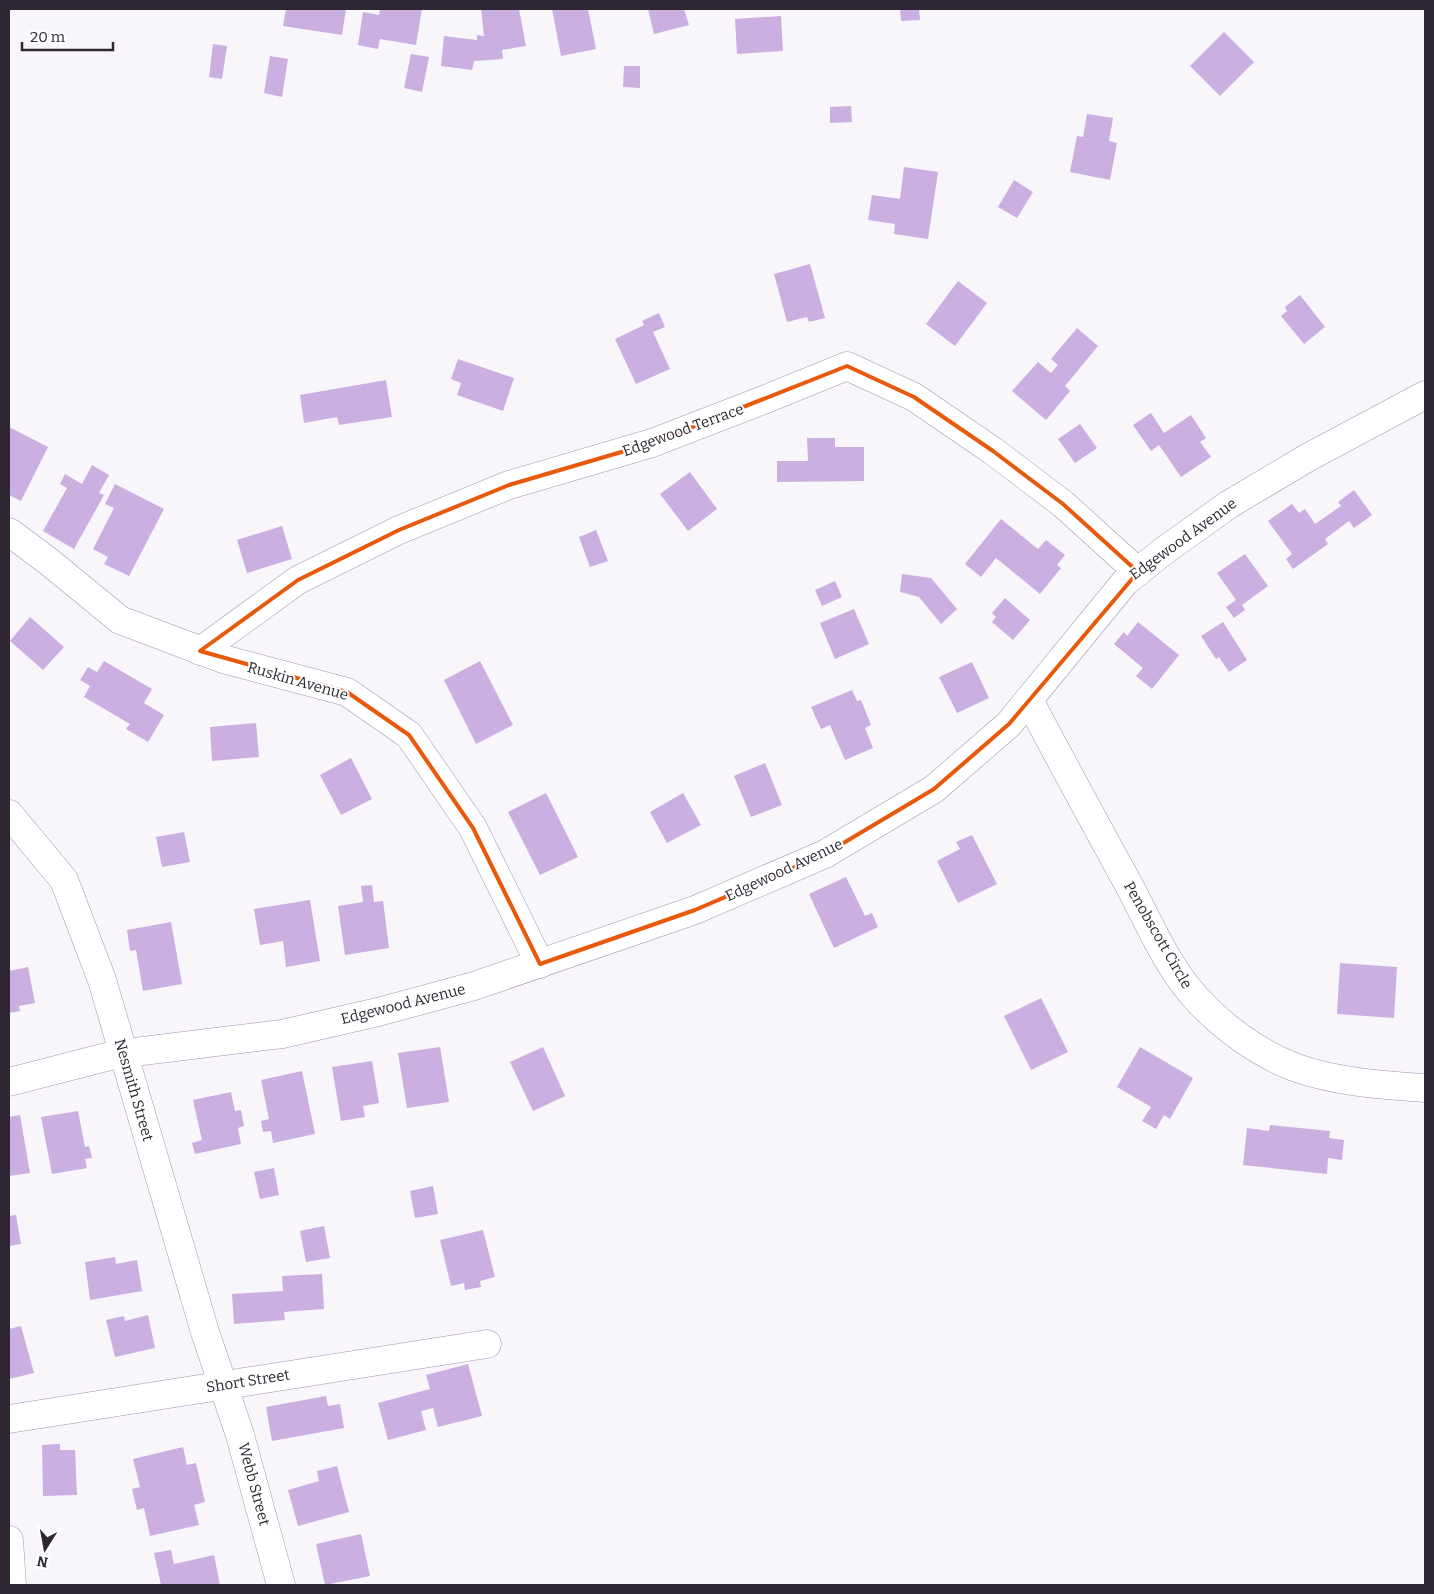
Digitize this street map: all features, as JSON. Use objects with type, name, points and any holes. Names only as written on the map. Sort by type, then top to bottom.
[{"type":"street","name":"Edgewood Terrace","points":[[200,651],[298,580],[399,530],[508,485],[652,443],[847,366],[914,397],[993,451],[1064,504],[1138,572]]},
{"type":"street","name":"Edgewood Avenue","points":[[9,1082],[124,1054],[282,1034],[378,1012],[474,986],[695,910],[825,854],[934,789],[1009,724],[1125,582],[1161,553],[1228,505],[1307,458],[1425,395]]},
{"type":"street","name":"Ruskin Avenue","points":[[9,532],[48,561],[120,620],[223,660],[347,692],[409,735],[473,828],[540,964]]},
{"type":"street","name":"Penobscott Circle","points":[[1029,700],[1167,957],[1195,997],[1213,1016],[1252,1044],[1294,1067],[1337,1078],[1425,1088]]},
{"type":"street","name":"Nesmith Street","points":[[9,814],[64,880],[102,980],[205,1332],[223,1384]]},
{"type":"street","name":"Short Street","points":[[9,1419],[486,1344]]},
{"type":"street","name":"Webb Street","points":[[223,1384],[240,1435],[281,1585]]},
{"type":"street","points":[[9,1540],[12,1585]]},
{"type":"highlighted area","points":[[847,366],[914,397],[993,451],[1063,504],[1138,572],[1009,724],[934,789],[825,854],[695,910],[540,964],[473,828],[409,735],[347,692],[200,651],[298,580],[399,530],[509,485],[652,443]]},
{"type":"building","points":[[286,9],[346,9],[342,35],[283,26]]},
{"type":"building","points":[[380,9],[422,9],[416,45],[380,39],[378,49],[358,45],[363,12],[379,15]]},
{"type":"building","points":[[481,9],[519,9],[526,46],[502,50],[503,59],[474,61],[472,70],[441,66],[444,36],[477,40],[477,35],[484,36]]},
{"type":"building","points":[[552,9],[588,9],[596,49],[561,56]]},
{"type":"building","points":[[648,9],[684,9],[689,25],[654,34]]},
{"type":"building","points":[[900,9],[919,9],[920,20],[901,21]]},
{"type":"building","points":[[781,16],[783,51],[737,54],[735,19]]},
{"type":"building","points":[[1224,32],[1254,62],[1220,96],[1190,66]]},
{"type":"building","points":[[213,44],[227,46],[222,79],[209,77]]},
{"type":"building","points":[[411,54],[429,57],[422,92],[404,88]]},
{"type":"building","points":[[270,56],[288,59],[282,97],[264,93]]},
{"type":"building","points":[[624,66],[640,66],[640,88],[623,87]]},
{"type":"building","points":[[851,106],[852,122],[830,123],[830,107]]},
{"type":"building","points":[[1087,114],[1113,118],[1109,141],[1117,143],[1110,180],[1070,172],[1077,136],[1083,137]]},
{"type":"building","points":[[904,167],[938,172],[928,239],[894,234],[895,224],[868,220],[872,195],[900,199]]},
{"type":"building","points":[[1014,180],[1033,192],[1017,218],[998,207]]},
{"type":"building","points":[[810,264],[825,318],[809,322],[807,317],[787,322],[774,274]]},
{"type":"building","points":[[958,281],[987,303],[955,346],[926,324]]},
{"type":"building","points":[[1300,295],[1325,327],[1304,344],[1281,316],[1287,311],[1285,307]]},
{"type":"building","points":[[659,313],[665,327],[653,332],[670,369],[636,384],[615,339],[644,325],[642,321]]},
{"type":"building","points":[[1077,328],[1098,346],[1065,386],[1070,391],[1046,420],[1012,391],[1038,362],[1051,373],[1058,365],[1051,359]]},
{"type":"building","points":[[458,359],[514,378],[503,411],[457,395],[461,383],[451,379]]},
{"type":"building","points":[[386,380],[392,417],[339,425],[337,417],[304,423],[300,395]]},
{"type":"building","points":[[1151,413],[1164,433],[1191,415],[1206,438],[1200,442],[1211,457],[1181,477],[1159,445],[1151,451],[1133,425]]},
{"type":"building","points":[[1080,424],[1097,448],[1075,463],[1058,439]]},
{"type":"building","points":[[9,427],[48,447],[21,501],[9,495]]},
{"type":"building","points":[[807,438],[835,438],[835,447],[864,447],[864,481],[777,482],[777,461],[808,461]]},
{"type":"building","points":[[92,465],[109,475],[99,493],[104,495],[74,549],[43,531],[67,488],[60,484],[65,474],[82,484]]},
{"type":"building","points":[[690,472],[717,509],[688,531],[660,494]]},
{"type":"building","points":[[115,484],[164,509],[129,576],[104,564],[108,557],[93,549],[114,508],[105,504]]},
{"type":"building","points":[[1354,490],[1372,515],[1354,528],[1349,521],[1325,539],[1328,544],[1293,569],[1286,559],[1292,554],[1268,521],[1292,504],[1299,513],[1305,509],[1315,524],[1341,506],[1338,502]]},
{"type":"building","points":[[1001,519],[1038,549],[1046,540],[1065,555],[1057,565],[1061,568],[1040,594],[996,558],[981,577],[965,564]]},
{"type":"building","points":[[282,526],[292,559],[247,573],[237,540]]},
{"type":"building","points":[[596,530],[608,561],[590,567],[579,537]]},
{"type":"building","points":[[1245,554],[1268,586],[1242,605],[1245,610],[1234,618],[1226,607],[1236,600],[1217,573]]},
{"type":"building","points":[[902,574],[931,578],[957,609],[941,624],[919,597],[900,592]]},
{"type":"building","points":[[835,581],[842,597],[822,606],[815,590]]},
{"type":"building","points":[[1005,598],[1030,620],[1013,640],[992,622],[996,617],[992,613]]},
{"type":"building","points":[[854,609],[869,644],[835,659],[820,623]]},
{"type":"building","points":[[30,617],[64,647],[43,670],[10,641]]},
{"type":"building","points":[[1138,622],[1179,655],[1152,689],[1136,676],[1143,668],[1114,644],[1124,632],[1127,636]]},
{"type":"building","points":[[1223,622],[1247,660],[1229,672],[1219,657],[1216,659],[1201,636]]},
{"type":"building","points":[[104,661],[152,689],[144,703],[164,715],[148,742],[126,729],[130,724],[84,697],[90,686],[80,680],[88,667],[97,672]]},
{"type":"building","points":[[480,661],[513,725],[476,744],[444,680]]},
{"type":"building","points":[[972,662],[989,698],[957,713],[939,677]]},
{"type":"building","points":[[852,690],[857,701],[861,700],[871,725],[865,728],[873,748],[845,760],[830,725],[821,729],[811,707]]},
{"type":"building","points":[[256,723],[259,757],[212,761],[210,727]]},
{"type":"building","points":[[351,758],[372,799],[341,815],[320,775]]},
{"type":"building","points":[[765,763],[782,805],[751,817],[734,776]]},
{"type":"building","points":[[546,793],[578,857],[540,875],[508,812]]},
{"type":"building","points":[[683,793],[701,825],[667,843],[650,812]]},
{"type":"building","points":[[184,832],[190,862],[162,867],[156,837]]},
{"type":"building","points":[[972,835],[997,884],[958,903],[937,861],[960,849],[956,842]]},
{"type":"building","points":[[846,877],[865,916],[872,913],[878,927],[834,948],[809,894]]},
{"type":"building","points":[[372,885],[374,902],[383,901],[389,948],[345,955],[338,906],[363,902],[361,886]]},
{"type":"building","points":[[310,900],[320,961],[286,967],[283,941],[260,945],[254,909]]},
{"type":"building","points":[[171,922],[182,984],[143,991],[136,950],[130,951],[127,930]]},
{"type":"building","points":[[1340,963],[1397,967],[1394,1018],[1337,1014]]},
{"type":"building","points":[[28,967],[35,1003],[19,1006],[20,1011],[9,1013],[9,971]]},
{"type":"building","points":[[1041,998],[1068,1052],[1031,1070],[1004,1016]]},
{"type":"building","points":[[440,1047],[449,1102],[407,1108],[398,1053]]},
{"type":"building","points":[[543,1047],[565,1096],[533,1111],[510,1062]]},
{"type":"building","points":[[1140,1047],[1193,1078],[1170,1119],[1164,1115],[1156,1129],[1142,1121],[1151,1107],[1117,1087]]},
{"type":"building","points":[[372,1061],[379,1103],[363,1106],[365,1117],[341,1121],[332,1067]]},
{"type":"building","points":[[302,1071],[315,1134],[273,1143],[271,1131],[263,1132],[261,1121],[269,1119],[261,1080]]},
{"type":"building","points":[[231,1092],[235,1111],[241,1110],[244,1126],[238,1128],[241,1144],[195,1154],[192,1143],[202,1140],[193,1100]]},
{"type":"building","points":[[78,1111],[85,1147],[89,1146],[92,1158],[85,1159],[87,1168],[52,1174],[41,1117]]},
{"type":"building","points":[[20,1115],[30,1173],[9,1176],[9,1117]]},
{"type":"building","points":[[1270,1125],[1330,1131],[1329,1138],[1344,1140],[1342,1160],[1328,1158],[1327,1174],[1243,1165],[1247,1128],[1269,1131]]},
{"type":"building","points":[[274,1168],[279,1195],[260,1199],[254,1172]]},
{"type":"building","points":[[433,1186],[438,1214],[415,1218],[410,1191]]},
{"type":"building","points":[[16,1215],[21,1244],[9,1246],[9,1216]]},
{"type":"building","points":[[324,1226],[330,1258],[306,1262],[300,1231]]},
{"type":"building","points":[[483,1230],[495,1277],[480,1281],[481,1287],[465,1290],[464,1283],[451,1286],[440,1240]]},
{"type":"building","points":[[115,1257],[116,1264],[137,1260],[142,1291],[90,1300],[85,1262]]},
{"type":"building","points":[[322,1274],[324,1309],[284,1312],[285,1320],[234,1324],[232,1294],[283,1291],[282,1276]]},
{"type":"building","points":[[148,1315],[155,1348],[115,1357],[106,1320],[124,1316],[125,1321]]},
{"type":"building","points":[[21,1326],[34,1373],[9,1379],[9,1329]]},
{"type":"building","points":[[468,1364],[482,1416],[438,1427],[433,1408],[421,1411],[426,1430],[388,1440],[378,1403],[430,1389],[426,1375]]},
{"type":"building","points":[[326,1396],[328,1406],[340,1404],[344,1428],[272,1441],[266,1407]]},
{"type":"building","points":[[60,1444],[60,1450],[75,1450],[77,1495],[43,1496],[42,1445]]},
{"type":"building","points":[[183,1447],[187,1465],[196,1463],[205,1502],[194,1505],[199,1525],[150,1536],[144,1508],[137,1510],[132,1489],[140,1487],[133,1459]]},
{"type":"building","points":[[337,1466],[349,1512],[298,1526],[288,1490],[319,1481],[317,1471]]},
{"type":"building","points":[[361,1534],[370,1576],[325,1585],[316,1544]]},
{"type":"building","points":[[171,1550],[174,1564],[214,1555],[220,1585],[161,1585],[154,1553]]}]
